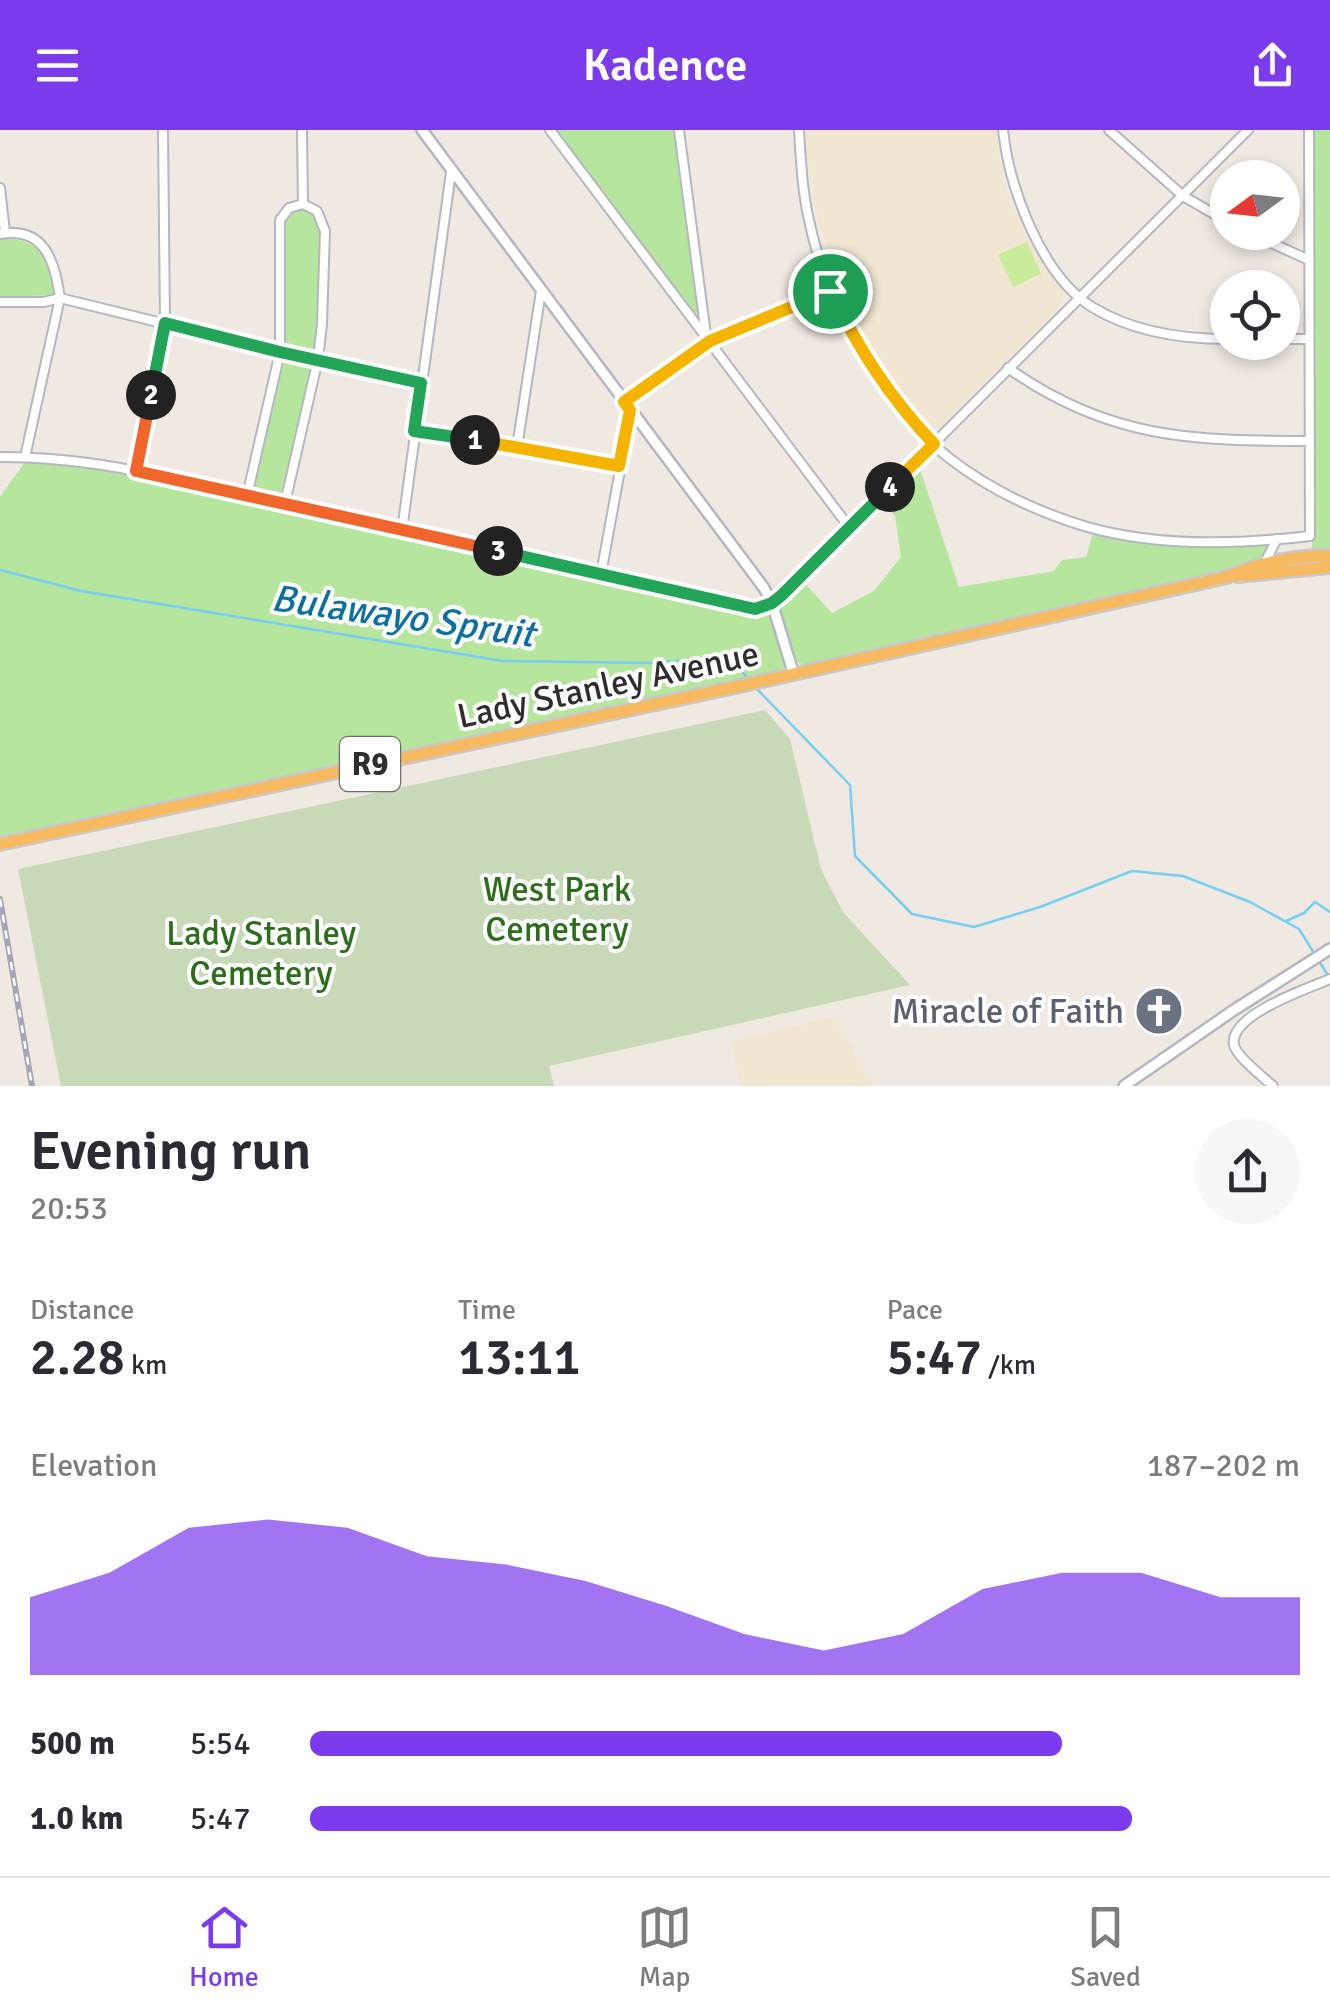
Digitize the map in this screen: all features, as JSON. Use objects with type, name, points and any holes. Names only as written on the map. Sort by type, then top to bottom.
[{"type":"highway","name":"Lady Stanley Avenue","points":[[1268,569],[1298,558],[1330,556]]},
{"type":"highway","name":"Lady Stanley Avenue","points":[[0,844],[740,686],[1227,576],[1246,568],[1330,567]]},
{"type":"street","points":[[136,471],[165,323],[163,130]]},
{"type":"street","points":[[302,130],[303,204]]},
{"type":"street","points":[[422,130],[772,603],[793,672]]},
{"type":"street","points":[[550,130],[849,527]]},
{"type":"street","points":[[679,130],[708,338]]},
{"type":"street","points":[[799,130],[809,224],[830,291],[877,376],[934,444],[996,489],[1086,527],[1138,537],[1234,542],[1310,536],[1309,130]]},
{"type":"street","points":[[1003,130],[1014,186],[1027,220],[1056,270],[1081,298],[1092,307],[1134,325],[1210,338]]},
{"type":"street","points":[[1109,130],[1183,196],[1210,212]]},
{"type":"street","points":[[0,457],[95,463],[136,471],[747,608],[763,607],[772,603],[934,444],[1248,130]]},
{"type":"street","points":[[402,530],[451,172]]},
{"type":"street","points":[[0,188],[3,233],[22,234],[50,254],[60,298],[25,458]]},
{"type":"street","points":[[247,496],[280,352],[280,220],[289,208],[303,204],[317,211],[325,231],[322,324],[318,359],[284,503]]},
{"type":"street","points":[[1287,250],[1309,260]]},
{"type":"street","points":[[517,447],[541,291]]},
{"type":"street","points":[[601,574],[628,406],[708,338],[830,291]]},
{"type":"street","points":[[0,302],[60,298],[421,383]]},
{"type":"street","points":[[1300,338],[1309,338]]},
{"type":"street","points":[[1008,368],[1059,401],[1108,421],[1155,433],[1247,441],[1310,441]]},
{"type":"street","points":[[414,431],[619,466]]},
{"type":"street","points":[[1268,569],[1267,558],[1278,539]]},
{"type":"street","points":[[1124,1086],[1330,949]]},
{"type":"street","points":[[1273,1086],[1238,1052],[1234,1038],[1256,1012],[1326,981]]},
{"type":"shaded area","points":[[806,130],[996,130],[1003,182],[1025,236],[1065,295],[1056,312],[938,429],[925,422],[894,385],[843,300],[818,220]]},
{"type":"shaded area","points":[[834,1017],[874,1086],[740,1086],[731,1041]]},
{"type":"green space","points":[[554,130],[673,130],[700,312],[694,314]]},
{"type":"green space","points":[[1314,130],[1330,130],[1330,553],[1312,552]]},
{"type":"green space","points":[[304,208],[314,215],[321,232],[314,355],[281,499],[252,493],[284,348],[284,221],[293,211]]},
{"type":"green space","points":[[0,239],[29,243],[43,254],[56,295],[0,297]]},
{"type":"green space","points":[[1027,242],[1041,274],[1013,287],[998,255]]},
{"type":"green space","points":[[25,462],[95,467],[135,475],[773,617],[786,669],[0,838],[0,497]]},
{"type":"green space","points":[[918,463],[959,587],[1054,571],[1062,560],[1086,557],[1094,530],[1140,542],[1233,547],[1272,543],[1262,561],[1223,574],[800,664],[794,659],[779,610],[783,598],[801,579],[832,613],[874,591],[901,557],[895,516],[880,500]]},
{"type":"green space","points":[[765,710],[790,739],[821,869],[843,912],[910,985],[549,1066],[554,1086],[61,1086],[18,869]]},
{"type":"waterway","name":"Bulawayo Spruit","points":[[0,570],[81,591],[503,661],[652,663],[710,658],[734,662],[749,680]]},
{"type":"waterway","name":"Bulawayo Spruit","points":[[754,686],[850,785],[855,856],[912,914],[974,927],[1040,907],[1132,871],[1183,876],[1250,902],[1299,929],[1329,977]]},
{"type":"waterway","points":[[1286,921],[1304,913],[1315,902],[1330,912]]},
{"type":"railway","points":[[0,899],[32,1086]]},
{"type":"place","name":"Miracle of Faith","points":[[1159,1011]]},
{"type":"route","points":[[830,291],[877,376],[934,444],[782,595],[763,607],[747,608],[136,471],[165,323],[421,383],[414,431],[619,466],[630,410],[624,402],[710,341],[830,291]]},
{"type":"park label","name":"West Park Cemetery","points":[[557,909]]},
{"type":"park label","name":"Lady Stanley Cemetery","points":[[261,953]]}]
